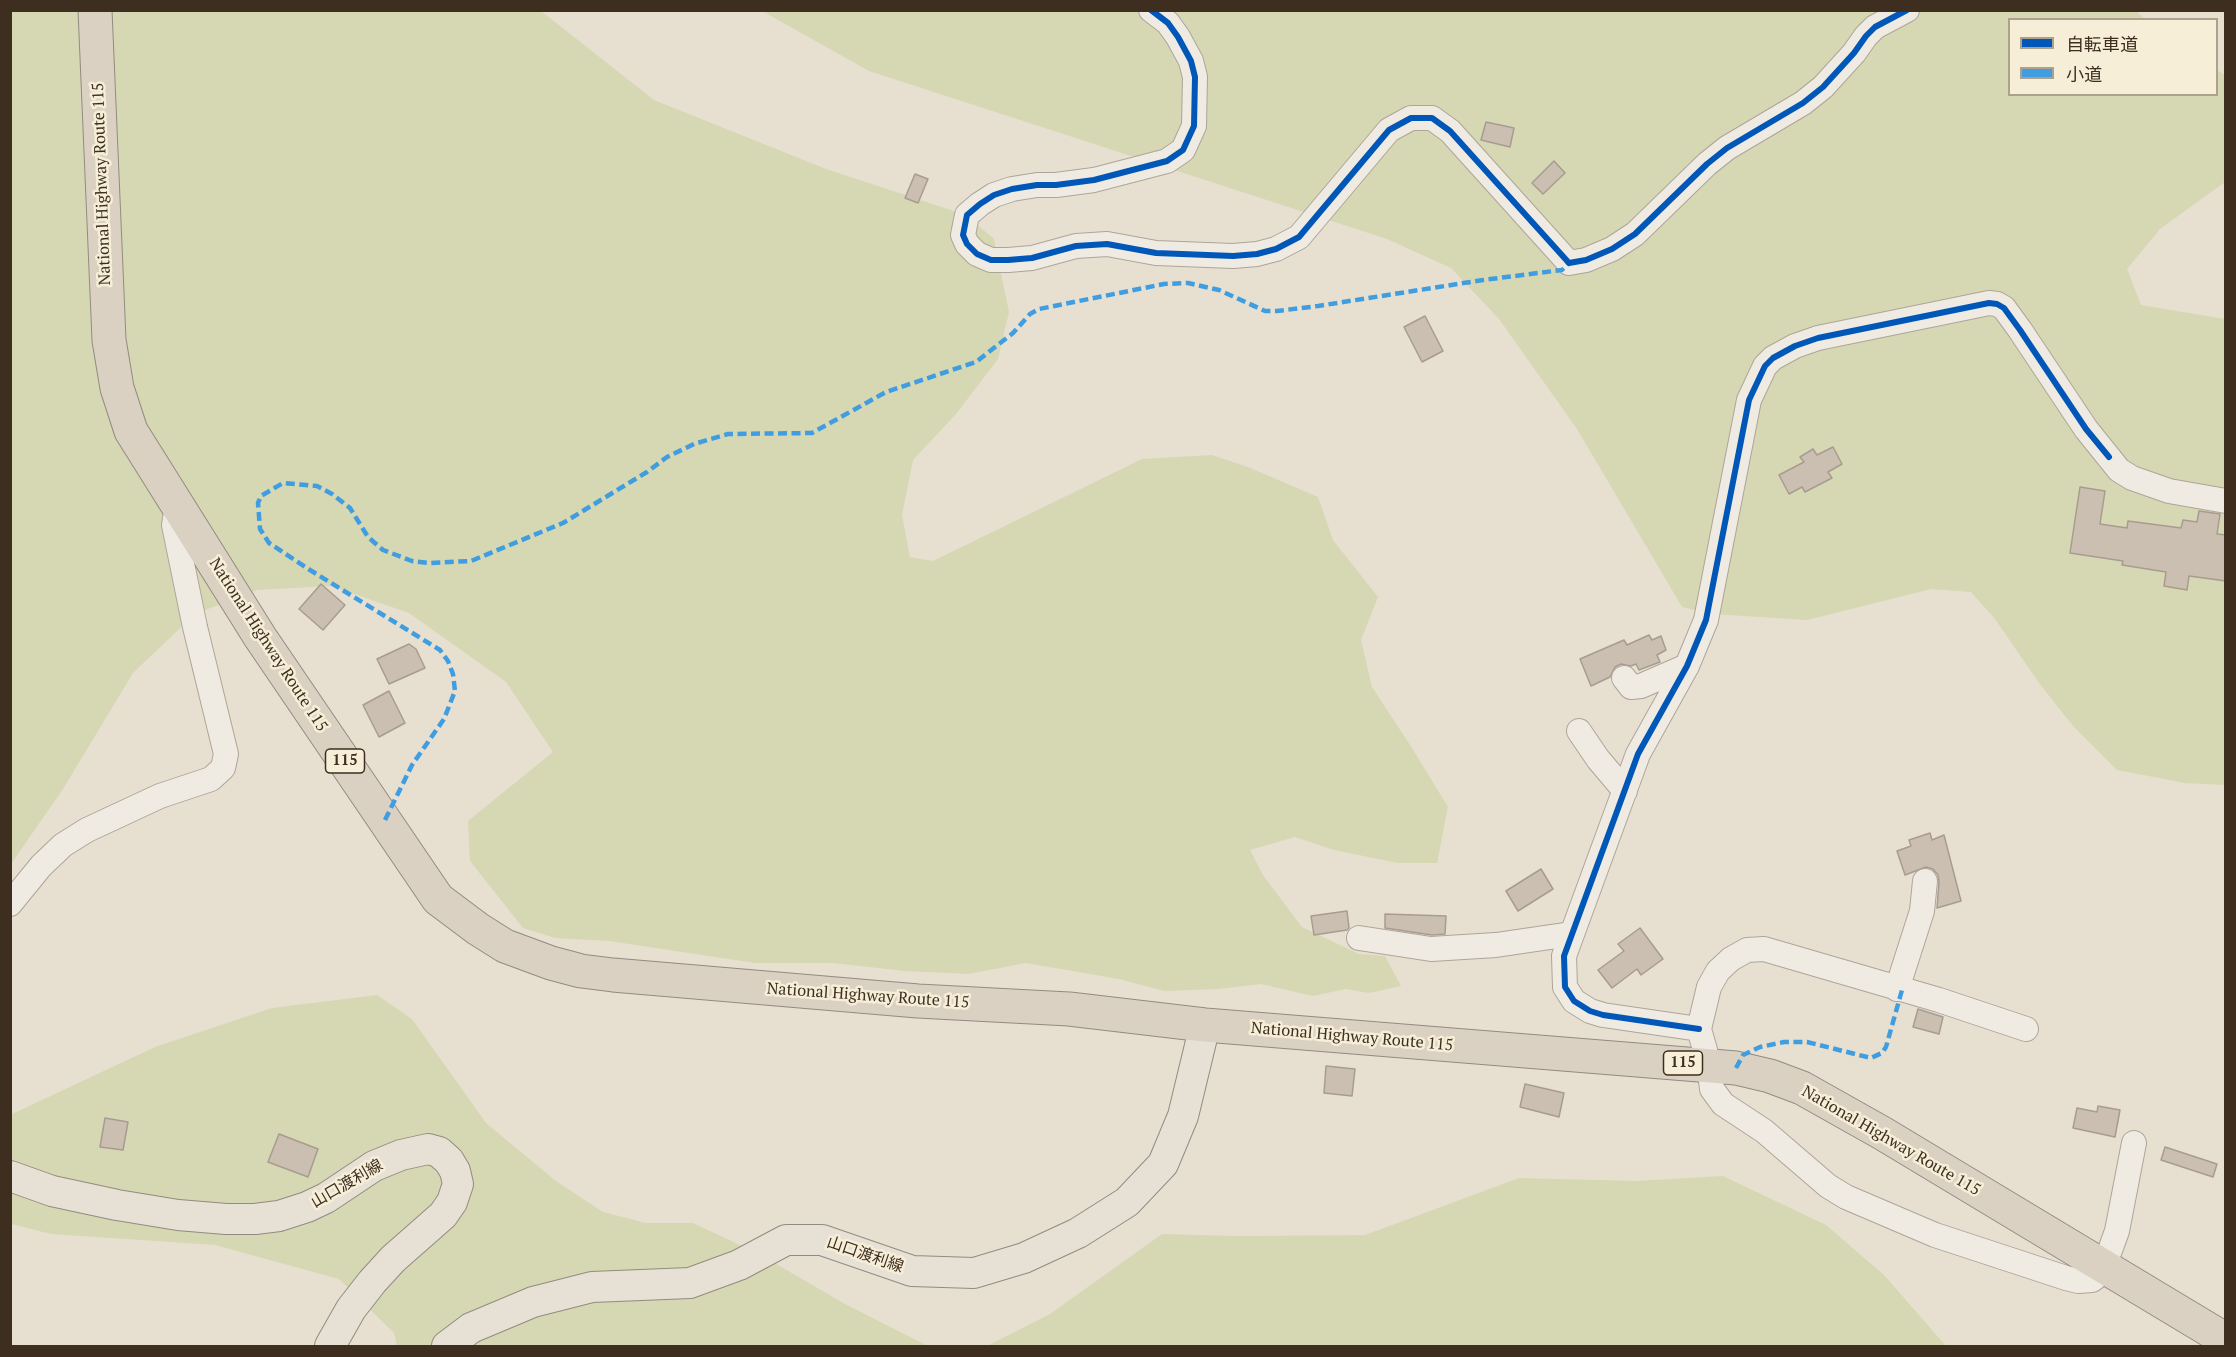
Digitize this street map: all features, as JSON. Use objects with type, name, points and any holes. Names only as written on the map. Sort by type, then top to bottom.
[{"type":"highway","name":"National Highway Route 115","points":[[95,10],[106,300],[117,388],[131,431],[260,637],[438,899],[505,946],[561,966],[613,975],[918,1001],[1069,1010],[1205,1025],[1709,1064],[1770,1076],[1802,1088],[1882,1133],[2226,1340]]},
{"type":"main road","name":"山口渡利線","points":[[447,1347],[471,1328],[532,1302],[592,1287],[690,1283],[739,1265],[786,1240],[822,1240],[912,1271],[974,1273],[1024,1258],[1078,1233],[1127,1202],[1163,1164],[1183,1116],[1205,1025]]},
{"type":"main road","name":"山口渡利線","points":[[10,1176],[52,1191],[117,1205],[178,1215],[255,1219],[279,1216],[307,1208],[374,1166],[401,1155],[428,1149],[439,1152],[449,1161],[455,1171],[458,1184],[452,1202],[443,1215],[393,1259],[372,1282],[351,1309],[330,1347]]},
{"type":"street","points":[[1151,10],[1168,23],[1178,37],[1191,61],[1195,77],[1194,126],[1184,150],[1167,161],[1094,180],[1056,186],[1037,185],[994,195],[968,215],[963,235],[977,254],[991,260],[1008,260],[1032,258],[1076,246],[1107,244],[1156,253],[1200,255],[1257,254],[1276,249],[1299,237],[1389,130],[1411,118],[1432,118],[1450,131],[1569,262],[1586,260],[1612,249],[1635,234],[1707,164],[1727,148],[1810,98],[1823,87],[1875,27],[1907,10]]},
{"type":"street","points":[[1699,1029],[1602,1015],[1590,1011],[1574,1001],[1565,987],[1564,956],[1638,754],[1687,666],[1706,620],[1749,400],[1765,366],[1773,358],[1795,346],[1818,338],[1989,303],[1997,304],[2004,308],[2086,429],[2119,470],[2147,485],[2226,501]]},
{"type":"street","points":[[10,904],[41,866],[63,845],[87,830],[160,796],[211,779],[223,768],[226,754],[195,627],[174,525],[179,509]]},
{"type":"street","points":[[1624,678],[1631,687],[1641,686],[1687,666]]},
{"type":"street","points":[[1579,731],[1598,759],[1625,790]]},
{"type":"street","points":[[1897,989],[1922,911],[1924,881]]},
{"type":"street","points":[[1359,938],[1431,949],[1496,945],[1571,934]]},
{"type":"street","points":[[2026,1029],[1939,1000],[1781,952],[1764,949],[1747,950],[1731,959],[1718,971],[1709,987],[1699,1029],[1709,1064],[1712,1089],[1723,1104],[1764,1131],[1828,1186],[1846,1197],[1935,1235],[2066,1278],[2078,1281],[2092,1280],[2105,1266],[2117,1231],[2134,1143]]},
{"type":"green space","points":[[11,10],[541,11],[654,100],[826,169],[966,215],[994,239],[1009,312],[998,359],[956,414],[913,460],[902,515],[910,557],[933,561],[1142,459],[1212,455],[1248,467],[1318,497],[1333,540],[1378,597],[1361,640],[1372,687],[1448,807],[1437,863],[1398,863],[1334,850],[1295,837],[1250,850],[1263,875],[1302,927],[1359,954],[1385,956],[1401,986],[1369,993],[1346,989],[1313,996],[1261,984],[1218,989],[1164,991],[1119,979],[1026,963],[968,974],[905,971],[833,963],[755,963],[609,941],[555,938],[523,928],[470,861],[468,821],[553,752],[506,682],[409,613],[331,586],[257,590],[195,614],[133,673],[63,789],[11,864]]},
{"type":"green space","points":[[762,11],[2137,11],[2143,18],[2008,18],[2008,96],[2218,96],[2218,71],[2225,75],[2225,182],[2160,229],[2127,269],[2141,305],[2225,319],[2225,785],[2185,783],[2117,770],[2073,726],[2039,683],[1995,619],[1971,592],[1931,589],[1807,620],[1712,614],[1682,607],[1577,429],[1499,319],[1451,268],[1387,239],[869,71]]},
{"type":"green space","points":[[377,995],[412,1019],[486,1123],[556,1181],[603,1212],[646,1223],[693,1223],[759,1254],[845,1304],[928,1346],[397,1346],[394,1333],[339,1279],[215,1245],[51,1234],[11,1224],[10,1115],[155,1047],[272,1008]]},
{"type":"green space","points":[[1723,1176],[1826,1225],[1884,1275],[1946,1346],[987,1346],[1050,1314],[1162,1234],[1365,1235],[1519,1178],[1637,1181]]},
{"type":"building","points":[[1486,122],[1514,128],[1510,147],[1481,140]]},
{"type":"building","points":[[1554,161],[1565,173],[1543,194],[1532,183]]},
{"type":"building","points":[[915,174],[928,179],[918,203],[905,198]]},
{"type":"building","points":[[1425,316],[1443,351],[1422,362],[1404,327]]},
{"type":"building","points":[[1833,447],[1842,464],[1828,472],[1832,478],[1805,492],[1802,487],[1789,494],[1779,475],[1804,462],[1800,457],[1813,449],[1817,455]]},
{"type":"building","points":[[2080,487],[2105,491],[2100,524],[2127,528],[2128,521],[2181,528],[2183,520],[2197,522],[2199,511],[2220,514],[2217,534],[2226,535],[2226,581],[2189,576],[2187,590],[2164,586],[2166,572],[2122,565],[2123,561],[2070,553]]},
{"type":"building","points":[[321,584],[345,605],[323,630],[299,609]]},
{"type":"building","points":[[1649,635],[1652,640],[1661,636],[1666,650],[1657,655],[1660,662],[1639,670],[1636,664],[1631,666],[1621,664],[1615,667],[1610,677],[1591,686],[1580,659],[1624,640],[1627,645]]},
{"type":"building","points":[[409,644],[416,649],[425,668],[389,684],[377,659]]},
{"type":"building","points":[[389,691],[405,723],[379,737],[363,705]]},
{"type":"building","points":[[1930,833],[1932,840],[1944,835],[1961,901],[1937,908],[1938,875],[1933,869],[1926,867],[1905,875],[1897,851],[1911,846],[1909,840]]},
{"type":"building","points":[[1541,869],[1553,889],[1518,911],[1506,891]]},
{"type":"building","points":[[1347,911],[1349,928],[1347,930],[1314,935],[1311,916]]},
{"type":"building","points":[[1385,914],[1446,916],[1445,934],[1432,935],[1385,928]]},
{"type":"building","points":[[1640,928],[1663,959],[1641,975],[1637,969],[1612,988],[1598,970],[1624,951],[1618,944]]},
{"type":"building","points":[[1918,1009],[1943,1017],[1939,1034],[1913,1027]]},
{"type":"building","points":[[1326,1066],[1355,1069],[1352,1096],[1324,1093]]},
{"type":"building","points":[[1525,1084],[1564,1093],[1559,1117],[1520,1107]]},
{"type":"building","points":[[2098,1106],[2120,1110],[2115,1137],[2073,1128],[2077,1108],[2097,1112]]},
{"type":"building","points":[[105,1118],[128,1122],[123,1150],[100,1147]]},
{"type":"building","points":[[279,1134],[318,1149],[308,1177],[268,1162]]},
{"type":"building","points":[[2165,1147],[2217,1164],[2213,1177],[2161,1160]]},
{"type":"marked path","points":[[385,820],[412,765],[444,719],[455,691],[453,674],[440,650],[269,543],[260,529],[258,503],[261,496],[283,483],[317,486],[332,494],[350,508],[368,537],[383,550],[412,561],[430,563],[471,561],[563,523],[647,472],[667,457],[694,444],[728,434],[812,433],[886,392],[976,362],[1013,333],[1030,314],[1039,309],[1164,284],[1188,283],[1219,290],[1265,311],[1277,311],[1562,270],[1569,263]]},
{"type":"marked path","points":[[1736,1068],[1743,1055],[1760,1047],[1784,1042],[1807,1042],[1871,1058],[1882,1053],[1886,1047],[1902,990]]},
{"type":"cycle path","points":[[1151,10],[1168,23],[1178,37],[1191,61],[1195,77],[1194,126],[1183,150],[1167,161],[1094,180],[1037,185],[994,195],[967,215],[963,235],[967,244],[977,254],[991,260],[1008,260],[1032,258],[1076,246],[1107,244],[1156,253],[1233,256],[1257,254],[1276,249],[1299,237],[1389,130],[1411,118],[1432,118],[1450,131],[1569,263],[1586,260],[1612,249],[1635,234],[1707,164],[1727,148],[1803,103],[1823,87],[1875,27],[1907,10]]},
{"type":"cycle path","points":[[1699,1029],[1603,1015],[1590,1011],[1574,1001],[1565,987],[1564,956],[1638,754],[1687,666],[1706,620],[1749,400],[1765,366],[1773,358],[1795,346],[1818,338],[1989,303],[1997,304],[2004,308],[2086,429],[2109,457]]}]
